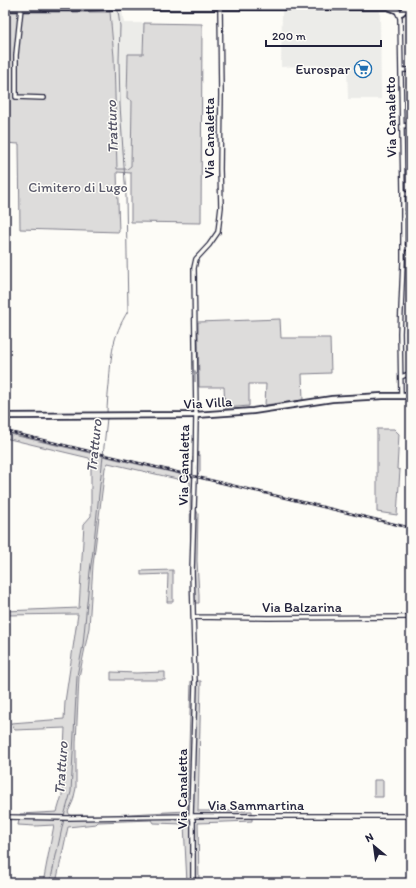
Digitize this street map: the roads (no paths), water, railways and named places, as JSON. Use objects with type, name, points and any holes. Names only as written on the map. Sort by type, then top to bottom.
[{"type":"street","points":[[73,8],[80,5]]},
{"type":"street","points":[[5,8],[73,8],[112,6],[394,8],[401,13],[408,8]]},
{"type":"street","name":"Via Canaletta","points":[[193,883],[193,820],[191,816],[195,685],[192,571],[196,415],[194,268],[196,259],[209,245],[218,232],[221,207],[220,7]]},
{"type":"street","points":[[21,8],[16,55],[16,97],[44,98]]},
{"type":"street","name":"Via Canaletto","points":[[394,8],[400,18],[401,70],[403,194],[403,262],[400,333],[401,396]]},
{"type":"street","points":[[400,18],[408,8]]},
{"type":"street","points":[[401,70],[411,70]]},
{"type":"street","points":[[402,126],[411,125]]},
{"type":"street","points":[[403,194],[411,194]]},
{"type":"street","points":[[403,216],[411,217]]},
{"type":"street","points":[[403,247],[411,249]]},
{"type":"street","points":[[401,377],[411,372]]},
{"type":"street","name":"Via Villa","points":[[5,416],[196,415],[253,411],[332,400],[383,396],[411,396]]},
{"type":"street","name":"Via Balzarina","points":[[194,617],[411,617]]},
{"type":"street","name":"Via Sammartina","points":[[5,818],[411,816]]},
{"type":"waterway","name":"Tratturo","points":[[107,413],[113,346],[115,338],[128,311],[126,197],[120,105],[120,26],[118,11]]},
{"type":"waterway","name":"Tratturo","points":[[64,816],[71,792],[77,676],[83,645],[107,418]]},
{"type":"waterway","name":"Tratturo","points":[[50,883],[64,819]]},
{"type":"railway","points":[[5,431],[411,528]]},
{"type":"place","name":"Eurospar","points":[[363,69]]},
{"type":"park label","name":"Cimitero di Lugo","points":[[78,187]]}]
